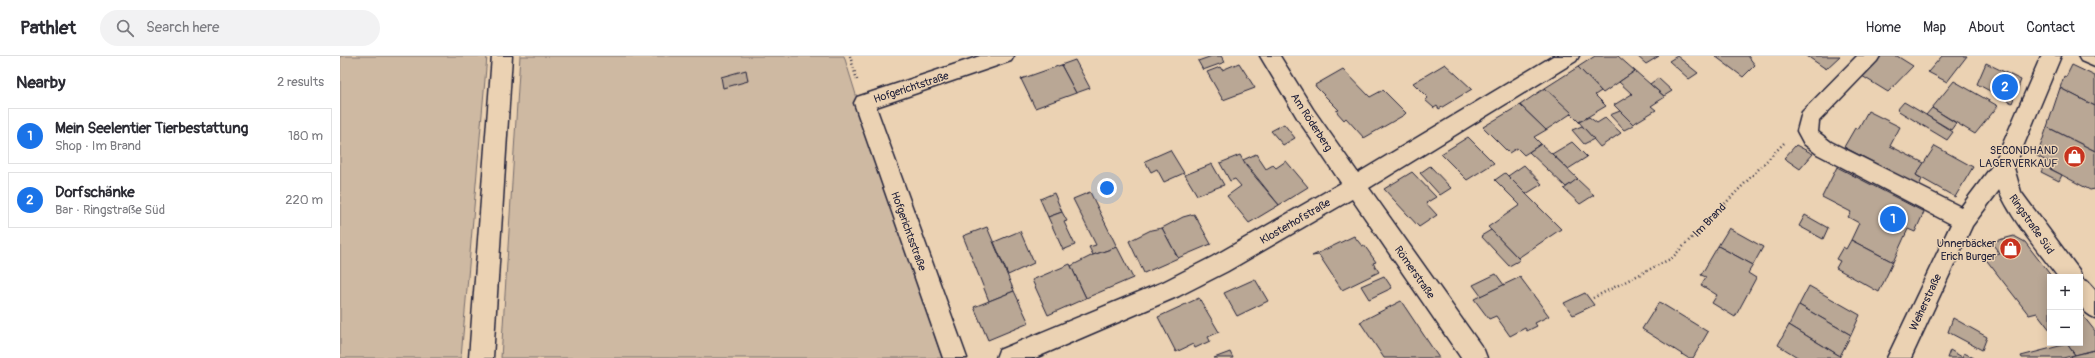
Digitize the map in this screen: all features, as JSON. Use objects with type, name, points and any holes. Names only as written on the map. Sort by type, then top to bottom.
[{"type":"street","points":[[481,358],[502,56]]},
{"type":"street","name":"Hofgerichtstraße","points":[[864,103],[1004,56]]},
{"type":"street","name":"Am Röderberg","points":[[1270,56],[1306,115],[1356,186]]},
{"type":"street","name":"Klosterhofstraße","points":[[1008,358],[1171,289],[1220,264],[1356,186],[1569,56]]},
{"type":"street","points":[[1870,56],[1808,124],[1811,138],[1824,148],[1964,220]]},
{"type":"street","points":[[2004,167],[2051,56]]},
{"type":"street","points":[[2088,56],[2095,59]]},
{"type":"street","name":"Hofgerichtsstraße","points":[[864,103],[955,358]]},
{"type":"street","name":"Weiherstraße","points":[[1899,358],[1964,220],[2004,167]]},
{"type":"street","name":"Ringstraße Süd","points":[[2004,167],[2006,182],[2012,197],[2069,274]]},
{"type":"street","name":"Römerstraße","points":[[1356,186],[1475,358]]},
{"type":"street","points":[[2083,293],[2095,308]]},
{"type":"path","name":"Im Brand","points":[[1593,298],[1672,258],[1808,124]]},
{"type":"shaded area","points":[[340,56],[487,56],[461,358],[340,358]]},
{"type":"shaded area","points":[[520,56],[844,56],[874,153],[942,358],[501,358]]},
{"type":"building","points":[[1212,56],[1221,56],[1225,62],[1203,70],[1198,61]]},
{"type":"building","points":[[1595,56],[1618,56],[1635,71],[1603,93],[1578,67]]},
{"type":"building","points":[[1637,56],[1659,56],[1646,64]]},
{"type":"building","points":[[1677,56],[1698,73],[1689,79],[1669,61]]},
{"type":"building","points":[[1715,56],[1748,56],[1755,65],[1743,77]]},
{"type":"building","points":[[1807,56],[1840,56],[1826,69]]},
{"type":"building","points":[[1881,56],[1897,56],[1913,66],[1888,92],[1862,76]]},
{"type":"building","points":[[1942,56],[1967,56],[1947,82],[1928,72]]},
{"type":"building","points":[[1075,60],[1090,88],[1076,93],[1061,65]]},
{"type":"building","points":[[1239,63],[1255,88],[1223,100],[1207,72],[1220,67],[1222,70]]},
{"type":"building","points":[[1986,63],[2021,80],[2012,103],[1977,84]]},
{"type":"building","points":[[1445,64],[1472,89],[1439,109],[1437,106],[1434,108],[1425,100],[1428,98],[1413,83]]},
{"type":"building","points":[[1061,65],[1076,93],[1035,108],[1021,79]]},
{"type":"building","points":[[2072,65],[2095,76],[2095,106],[2060,88],[2064,76],[2066,77]]},
{"type":"building","points":[[1578,67],[1601,91],[1595,95],[1606,106],[1579,122],[1545,88]]},
{"type":"building","points":[[1343,69],[1370,97],[1383,90],[1406,113],[1364,138],[1346,118],[1344,120],[1336,111],[1339,110],[1315,85]]},
{"type":"building","points":[[746,70],[748,81],[723,88],[721,77]]},
{"type":"building","points":[[1635,71],[1665,97],[1651,106],[1656,110],[1633,124],[1614,105],[1632,94],[1619,82]]},
{"type":"building","points":[[1658,78],[1672,91],[1664,96],[1650,84]]},
{"type":"building","points":[[1954,81],[1998,106],[1975,134],[1932,108]]},
{"type":"building","points":[[1545,88],[1572,113],[1546,130],[1520,105]]},
{"type":"building","points":[[2060,88],[2095,106],[2095,151],[2047,127]]},
{"type":"building","points":[[1904,102],[1953,132],[1947,140],[1897,110]]},
{"type":"building","points":[[1520,105],[1546,130],[1534,137],[1541,144],[1524,155],[1517,148],[1509,153],[1483,127]]},
{"type":"building","points":[[1932,108],[1956,123],[1951,130],[1926,115]]},
{"type":"building","points":[[1620,111],[1634,125],[1624,130],[1610,115]]},
{"type":"building","points":[[1868,111],[1900,127],[1890,146],[1924,163],[1916,175],[1922,179],[1919,186],[1844,147],[1855,128],[1858,129]]},
{"type":"building","points":[[1589,117],[1597,123],[1605,118],[1621,133],[1600,147],[1579,122]]},
{"type":"building","points":[[1284,124],[1295,138],[1283,145],[1271,131]]},
{"type":"building","points":[[1582,126],[1594,139],[1584,144],[1572,130]]},
{"type":"building","points":[[2047,127],[2095,151],[2095,189],[2090,190],[2047,167],[2050,163],[2037,156]]},
{"type":"building","points":[[1468,137],[1494,163],[1467,180],[1441,154]]},
{"type":"building","points":[[1572,142],[1587,157],[1568,169],[1552,154]]},
{"type":"building","points":[[1541,144],[1578,179],[1566,187],[1529,152]]},
{"type":"building","points":[[1796,145],[1813,154],[1800,169],[1784,158]]},
{"type":"building","points":[[1935,146],[1973,167],[1955,197],[1916,175]]},
{"type":"building","points":[[1170,150],[1184,173],[1164,182],[1157,169],[1151,172],[1145,161]]},
{"type":"building","points":[[1256,154],[1266,169],[1273,165],[1276,168],[1286,161],[1308,187],[1279,205],[1243,160]]},
{"type":"building","points":[[1240,155],[1246,166],[1279,205],[1249,223],[1227,196],[1241,186],[1235,179],[1230,181],[1220,163]]},
{"type":"building","points":[[1212,164],[1224,185],[1197,195],[1185,175]]},
{"type":"building","points":[[1524,165],[1542,184],[1526,194],[1508,176]]},
{"type":"building","points":[[1430,166],[1451,188],[1440,195],[1420,173]]},
{"type":"building","points":[[2044,166],[2062,175],[2059,181],[2041,172]]},
{"type":"building","points":[[1837,167],[1924,212],[1915,232],[1908,229],[1893,262],[1851,240],[1859,223],[1848,217],[1851,212],[1822,197]]},
{"type":"building","points":[[1412,172],[1436,197],[1426,203],[1437,215],[1419,227],[1384,189]]},
{"type":"building","points":[[1505,173],[1561,229],[1518,258],[1488,227],[1520,205],[1495,180]]},
{"type":"building","points":[[1577,179],[1594,195],[1580,204],[1564,189]]},
{"type":"building","points":[[1090,192],[1117,247],[1093,255],[1089,247],[1096,245],[1073,199]]},
{"type":"building","points":[[1054,193],[1062,212],[1048,217],[1040,199]]},
{"type":"building","points":[[1062,212],[1067,221],[1064,222],[1075,245],[1063,250],[1048,217]]},
{"type":"building","points":[[1194,214],[1211,244],[1178,258],[1162,228],[1183,217]]},
{"type":"building","points":[[1805,215],[1828,228],[1823,239],[1799,226]]},
{"type":"building","points":[[987,227],[1014,291],[989,301],[963,236]]},
{"type":"building","points":[[1162,228],[1178,258],[1144,273],[1129,241],[1151,230]]},
{"type":"building","points":[[1729,228],[1763,247],[1753,265],[1718,246]]},
{"type":"building","points":[[1491,230],[1520,260],[1509,266],[1481,236]]},
{"type":"building","points":[[1020,231],[1034,263],[1008,275],[994,242]]},
{"type":"building","points":[[1354,236],[1362,246],[1364,245],[1376,262],[1373,263],[1379,272],[1342,290],[1319,255],[1312,256]]},
{"type":"building","points":[[2014,236],[2025,242],[2050,274],[2047,274],[2047,326],[2037,313],[2029,315],[1984,257],[2000,254],[1991,242]]},
{"type":"building","points":[[1851,240],[1893,262],[1879,292],[1836,268],[1840,261],[1836,259],[1843,247],[1846,249]]},
{"type":"building","points":[[1718,246],[1753,265],[1748,273],[1756,278],[1735,317],[1712,303],[1717,295],[1701,285],[1706,277],[1701,275]]},
{"type":"building","points":[[1117,247],[1133,278],[1086,298],[1071,266],[1093,255]]},
{"type":"building","points":[[1070,264],[1086,298],[1048,315],[1032,280]]},
{"type":"building","points":[[1496,274],[1504,285],[1481,296],[1473,285]]},
{"type":"building","points":[[1384,276],[1392,288],[1369,299],[1361,286]]},
{"type":"building","points":[[1520,277],[1549,316],[1535,323],[1537,326],[1527,331],[1525,328],[1510,336],[1496,316],[1489,319],[1474,299]]},
{"type":"building","points":[[1255,279],[1268,301],[1237,316],[1224,293]]},
{"type":"building","points":[[1809,286],[1860,315],[1851,335],[1799,305]]},
{"type":"building","points":[[1014,291],[1029,323],[988,340],[974,307]]},
{"type":"building","points":[[1585,293],[1594,305],[1573,315],[1564,303]]},
{"type":"building","points":[[1199,298],[1219,332],[1208,337],[1210,341],[1195,348],[1193,344],[1176,352],[1158,317]]},
{"type":"building","points":[[1401,301],[1439,358],[1384,358],[1360,322]]},
{"type":"building","points":[[1659,302],[1708,332],[1693,358],[1688,358],[1642,329]]},
{"type":"building","points":[[1799,305],[1851,335],[1840,356],[1789,325]]},
{"type":"building","points":[[2083,316],[2095,331],[2095,350],[2075,355],[2068,346],[2083,346]]},
{"type":"building","points":[[1953,318],[1987,337],[1982,350],[1948,332]]},
{"type":"building","points":[[1789,325],[1840,356],[1839,358],[1799,358],[1778,345]]},
{"type":"building","points":[[2059,346],[2068,346],[2075,355],[2063,358],[2022,358],[2021,356]]},
{"type":"building","points":[[1950,350],[1962,357],[1964,353],[1974,358],[1947,358]]},
{"type":"building","points":[[2095,350],[2095,358],[2072,358],[2071,356]]},
{"type":"building","points":[[1230,352],[1233,358],[1214,358]]},
{"type":"place","name":"Dorfschänke","points":[[2005,87]]},
{"type":"place","name":"SECONDHAND LAGERVERKAUF","points":[[2074,156]]},
{"type":"place","name":"Mein Seelentier Tierbestattung","points":[[1893,219]]},
{"type":"place","name":"Unnerbäcker Erich Burger","points":[[2011,249]]}]
